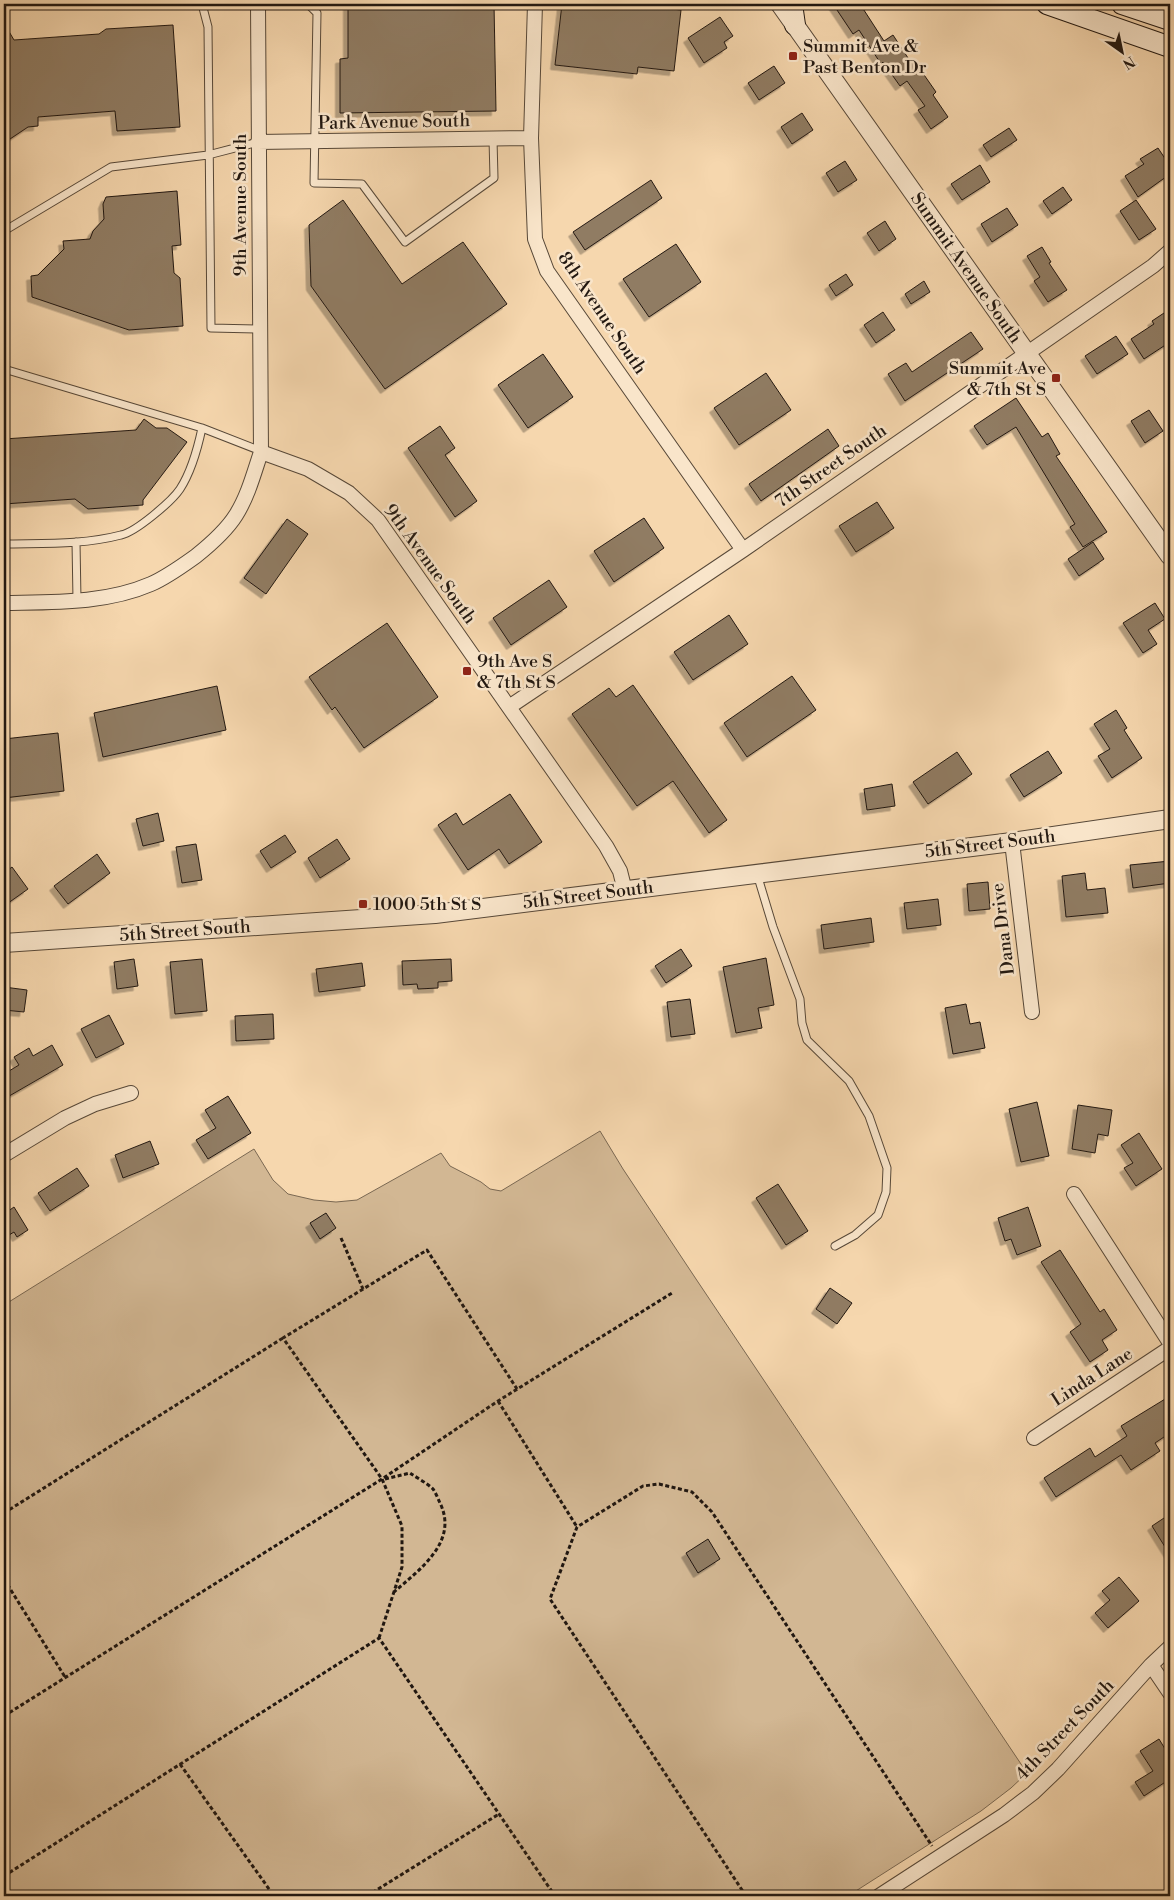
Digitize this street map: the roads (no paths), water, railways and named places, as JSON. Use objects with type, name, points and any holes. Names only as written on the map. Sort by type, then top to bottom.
[{"type":"main road","points":[[792,4],[795,25]]},
{"type":"main road","points":[[1046,4],[1170,47]]},
{"type":"main road","points":[[1122,4],[1170,20]]},
{"type":"street","name":"9th Avenue South","points":[[258,4],[261,452],[308,469],[349,493],[378,520],[606,846],[620,871],[625,891]]},
{"type":"street","name":"8th Avenue South","points":[[535,4],[531,138],[535,239],[547,271],[743,550]]},
{"type":"street","name":"Summit Avenue South","points":[[780,4],[1170,556]]},
{"type":"street","name":"Park Avenue South","points":[[258,142],[531,138]]},
{"type":"street","name":"7th Street South","points":[[509,707],[743,550],[1153,266],[1170,251]]},
{"type":"street","points":[[4,602],[77,600],[126,592],[151,584],[183,565],[213,542],[236,515],[252,482],[261,452]]},
{"type":"street","name":"5th Street South","points":[[4,943],[435,914],[1012,842],[1170,819]]},
{"type":"street","name":"Dana Drive","points":[[1012,842],[1032,1012]]},
{"type":"street","points":[[4,1155],[95,1104],[132,1093]]},
{"type":"street","points":[[1074,1194],[1170,1343]]},
{"type":"street","name":"Linda Lane","points":[[1034,1438],[1170,1348]]},
{"type":"street","name":"4th Street South","points":[[879,1896],[1004,1815],[1033,1792],[1058,1769],[1151,1665],[1170,1647]]},
{"type":"street","points":[[1151,1665],[1170,1693]]},
{"type":"lane","points":[[4,4],[43,4]]},
{"type":"lane","points":[[202,4],[208,27],[211,328],[260,329]]},
{"type":"lane","points":[[308,4],[317,13],[314,183],[362,184],[405,242],[494,178],[493,139]]},
{"type":"lane","points":[[4,231],[111,167],[208,155],[258,142]]},
{"type":"lane","points":[[4,369],[202,428],[261,452]]},
{"type":"lane","points":[[4,544],[76,542],[123,535],[147,521],[180,489],[198,447],[202,428]]},
{"type":"lane","points":[[76,542],[77,600]]},
{"type":"lane","points":[[757,874],[773,927],[800,999],[802,1023],[807,1040],[849,1080],[869,1116],[887,1168],[886,1192],[878,1215],[855,1235],[835,1246]]},
{"type":"place","name":"Summit Ave & Past Benton Dr","points":[[793,56]]},
{"type":"place","name":"Summit Ave & 7th St S","points":[[1056,378]]},
{"type":"place","name":"9th Ave S & 7th St S","points":[[467,671]]},
{"type":"place","name":"1000 5th St S","points":[[363,904]]}]
